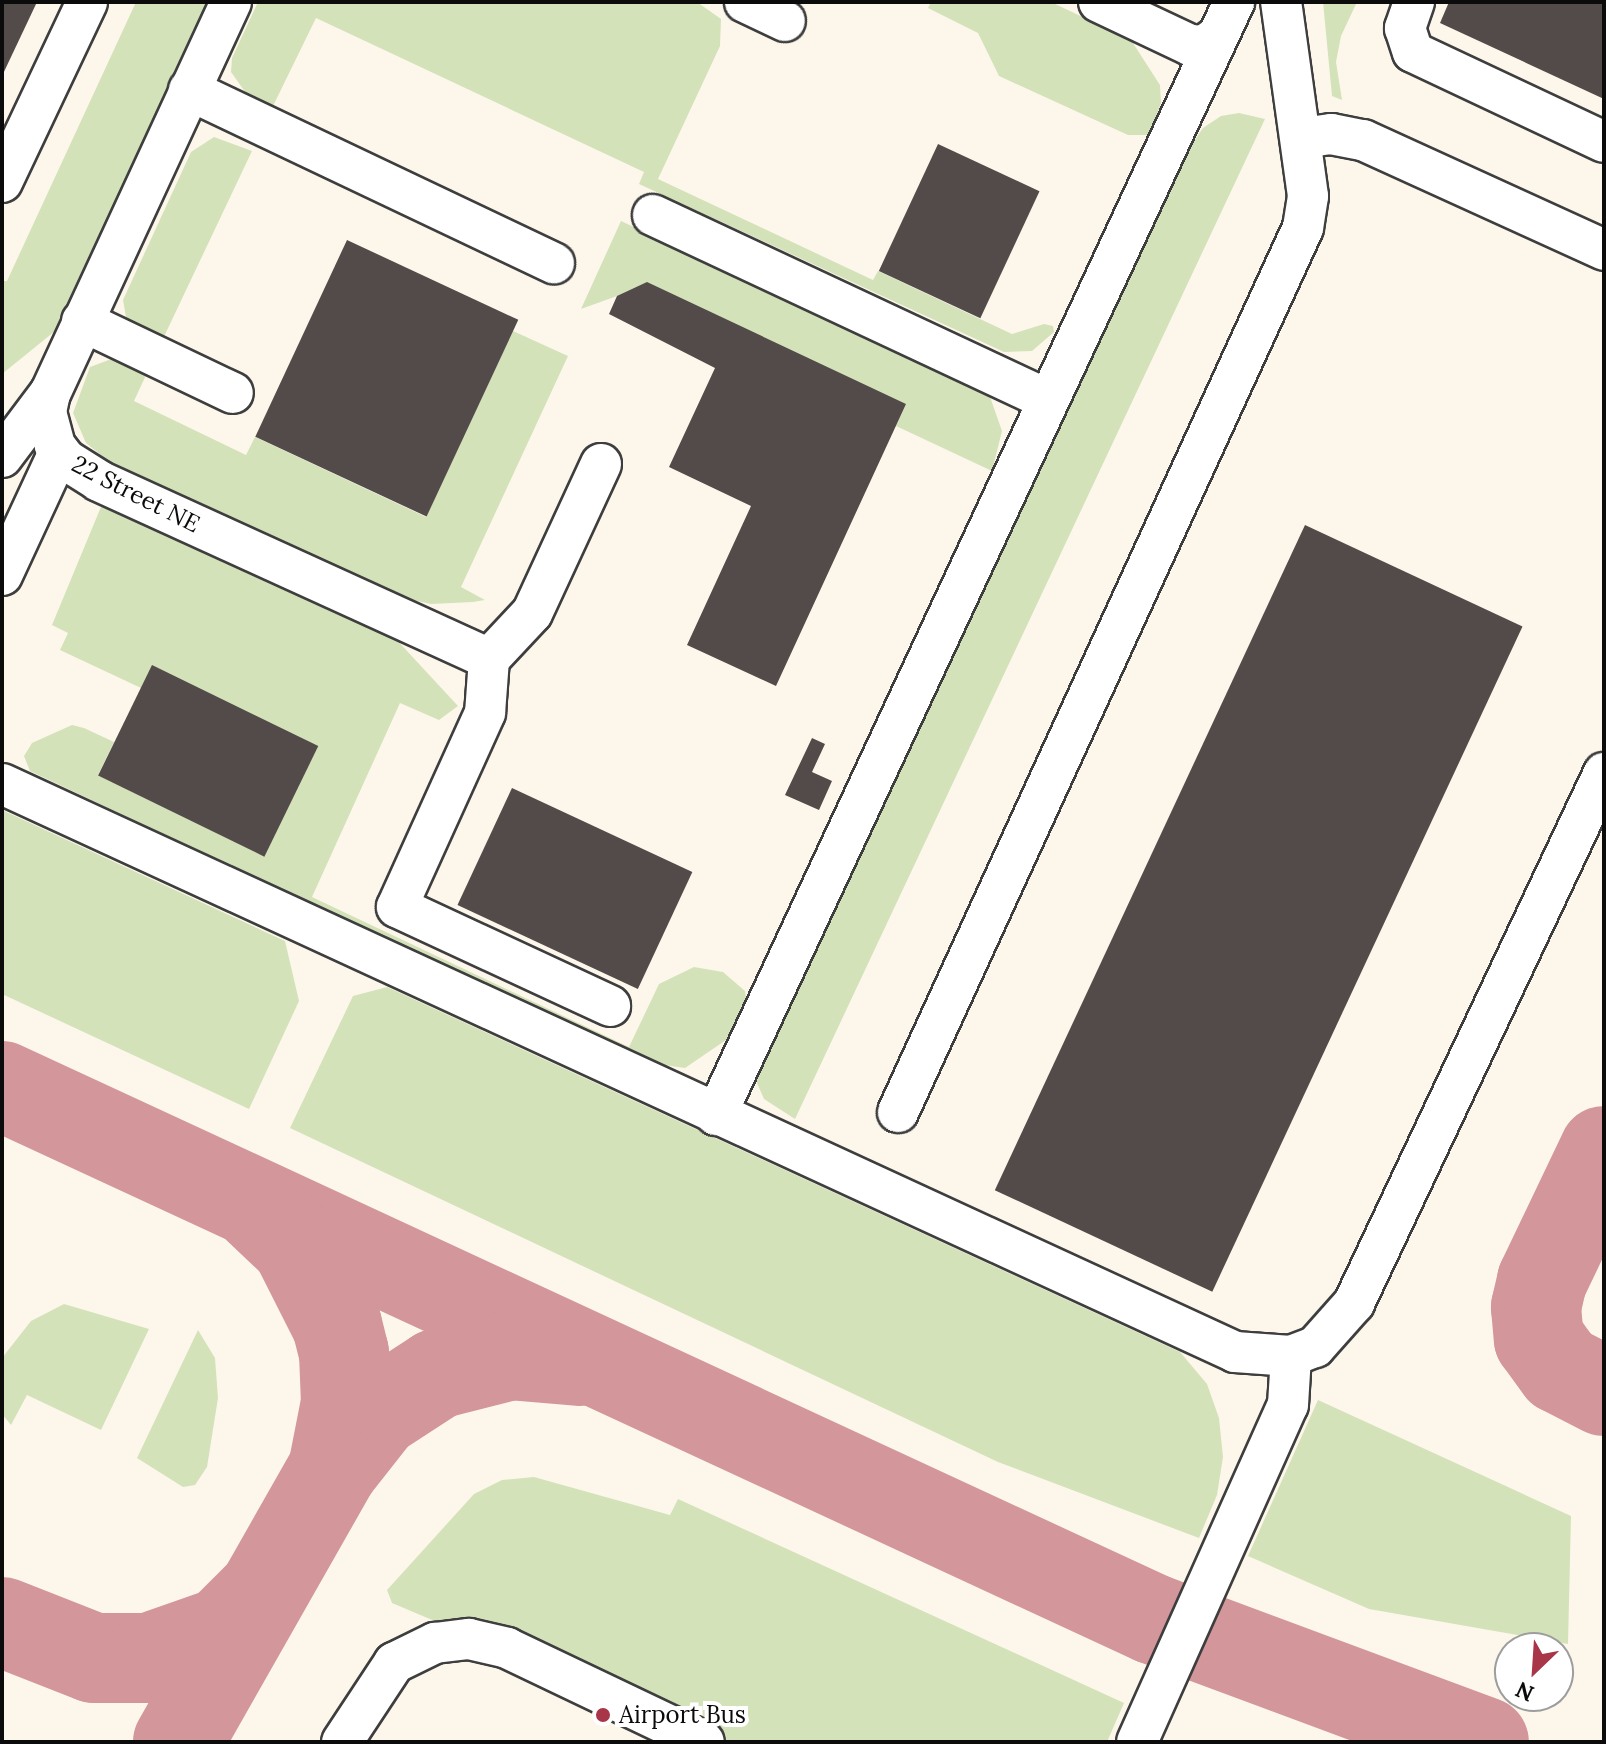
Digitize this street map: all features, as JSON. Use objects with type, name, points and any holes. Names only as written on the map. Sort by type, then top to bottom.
[{"type":"street","points":[[2,182],[87,2]]},
{"type":"street","name":"22 Street NE","points":[[231,2],[50,393],[46,412],[59,452],[99,481],[489,659]]},
{"type":"street","points":[[745,2],[785,21]]},
{"type":"street","points":[[1099,2],[1197,47],[1226,19]]},
{"type":"street","points":[[898,1112],[1303,228],[1308,196],[1281,2]]},
{"type":"street","points":[[1414,2],[1405,28],[1413,52],[1604,142]]},
{"type":"street","points":[[716,1115],[1226,19]]},
{"type":"street","points":[[1156,30],[1177,51],[1183,66],[1187,96],[1183,112]]},
{"type":"street","points":[[189,90],[554,263]]},
{"type":"street","points":[[1302,138],[1331,134],[1363,140],[1604,250]]},
{"type":"street","points":[[653,215],[1048,400]]},
{"type":"street","points":[[82,321],[233,393]]},
{"type":"street","points":[[2,457],[50,393]]},
{"type":"street","points":[[2,575],[59,452]]},
{"type":"street","points":[[601,464],[532,613],[489,659],[485,713],[397,907],[610,1006]]},
{"type":"street","points":[[2,784],[1235,1352],[1291,1356],[1315,1347],[1354,1303],[1604,773]]},
{"type":"street","points":[[1137,1742],[1288,1405],[1291,1356]]},
{"type":"street","points":[[342,1742],[372,1689],[394,1663],[435,1643],[469,1639],[507,1648],[704,1742]]},
{"type":"green space","points":[[136,2],[209,2],[60,327],[2,374],[2,281],[7,281]]},
{"type":"green space","points":[[258,2],[697,2],[721,19],[720,46],[658,179],[873,280],[878,271],[1012,334],[1044,324],[1053,326],[1054,332],[1032,351],[1004,352],[639,184],[644,172],[316,18],[273,106],[248,96],[231,72],[232,58]]},
{"type":"green space","points":[[931,2],[1051,2],[1131,40],[1160,85],[1161,103],[1150,135],[1128,135],[999,76],[978,33],[928,8]]},
{"type":"green space","points":[[1323,2],[1357,2],[1341,36],[1336,62],[1342,100],[1332,96]]},
{"type":"green space","points":[[1239,113],[1265,119],[795,1119],[764,1099],[757,1083],[758,1064],[1187,151],[1203,128],[1221,116]]},
{"type":"green space","points":[[214,137],[252,151],[161,343],[127,323],[123,300],[191,152]]},
{"type":"green space","points":[[621,221],[989,394],[1002,431],[992,471],[896,426],[906,404],[617,296],[581,309]]},
{"type":"green space","points":[[513,331],[568,356],[461,587],[485,600],[431,604],[408,599],[107,460],[86,443],[73,413],[90,367],[114,358],[147,373],[134,401],[246,455],[255,437],[426,517]]},
{"type":"green space","points":[[103,502],[395,638],[458,706],[439,720],[400,703],[312,897],[629,1047],[659,984],[694,967],[723,972],[745,991],[746,998],[726,1040],[685,1068],[650,1063],[30,771],[24,756],[32,743],[72,725],[84,728],[114,742],[98,775],[264,856],[317,748],[141,688],[60,650],[68,633],[52,625]]},
{"type":"green space","points":[[2,810],[285,941],[299,1001],[249,1109],[2,994]]},
{"type":"green space","points":[[387,987],[1180,1352],[1207,1384],[1219,1418],[1223,1457],[1217,1495],[1199,1538],[998,1462],[290,1128],[353,996]]},
{"type":"green space","points":[[64,1304],[149,1329],[101,1430],[27,1395],[11,1425],[2,1414],[2,1358],[31,1321]]},
{"type":"green space","points":[[198,1330],[215,1358],[218,1398],[207,1467],[195,1485],[183,1487],[137,1458]]},
{"type":"green space","points":[[1318,1400],[1571,1516],[1568,1632],[1500,1632],[1369,1609],[1248,1556]]},
{"type":"green space","points":[[534,1477],[670,1515],[678,1499],[1124,1703],[1107,1742],[725,1742],[497,1632],[444,1625],[392,1603],[387,1590],[474,1494],[502,1480]]},
{"type":"building","points":[[2,2],[37,2],[2,76]]},
{"type":"building","points":[[1449,2],[1604,2],[1604,99],[1440,23]]},
{"type":"building","points":[[938,144],[1040,191],[980,318],[879,271]]},
{"type":"building","points":[[347,240],[518,320],[427,517],[255,437]]},
{"type":"building","points":[[647,282],[906,404],[776,686],[687,645],[751,506],[669,467],[715,368],[609,314],[617,296]]},
{"type":"building","points":[[1305,525],[1523,626],[1212,1292],[995,1190]]},
{"type":"building","points":[[152,665],[318,746],[264,857],[98,776]]},
{"type":"building","points":[[812,738],[825,744],[812,772],[832,781],[819,810],[785,795]]},
{"type":"building","points":[[512,788],[692,872],[638,989],[457,905]]},
{"type":"taxiway","points":[[2,1086],[1153,1619],[1484,1742]]},
{"type":"taxiway","points":[[1604,1151],[1542,1281],[1536,1307],[1539,1339],[1561,1369],[1604,1391]]},
{"type":"taxiway","points":[[258,1208],[296,1244],[337,1325],[344,1353],[346,1403],[333,1469],[377,1413],[437,1374],[511,1355],[580,1361]]},
{"type":"taxiway","points":[[178,1742],[333,1469]]},
{"type":"taxiway","points":[[2,1622],[94,1658],[149,1658],[223,1632],[260,1595]]},
{"type":"place","name":"Airport Bus","points":[[603,1715]]}]
